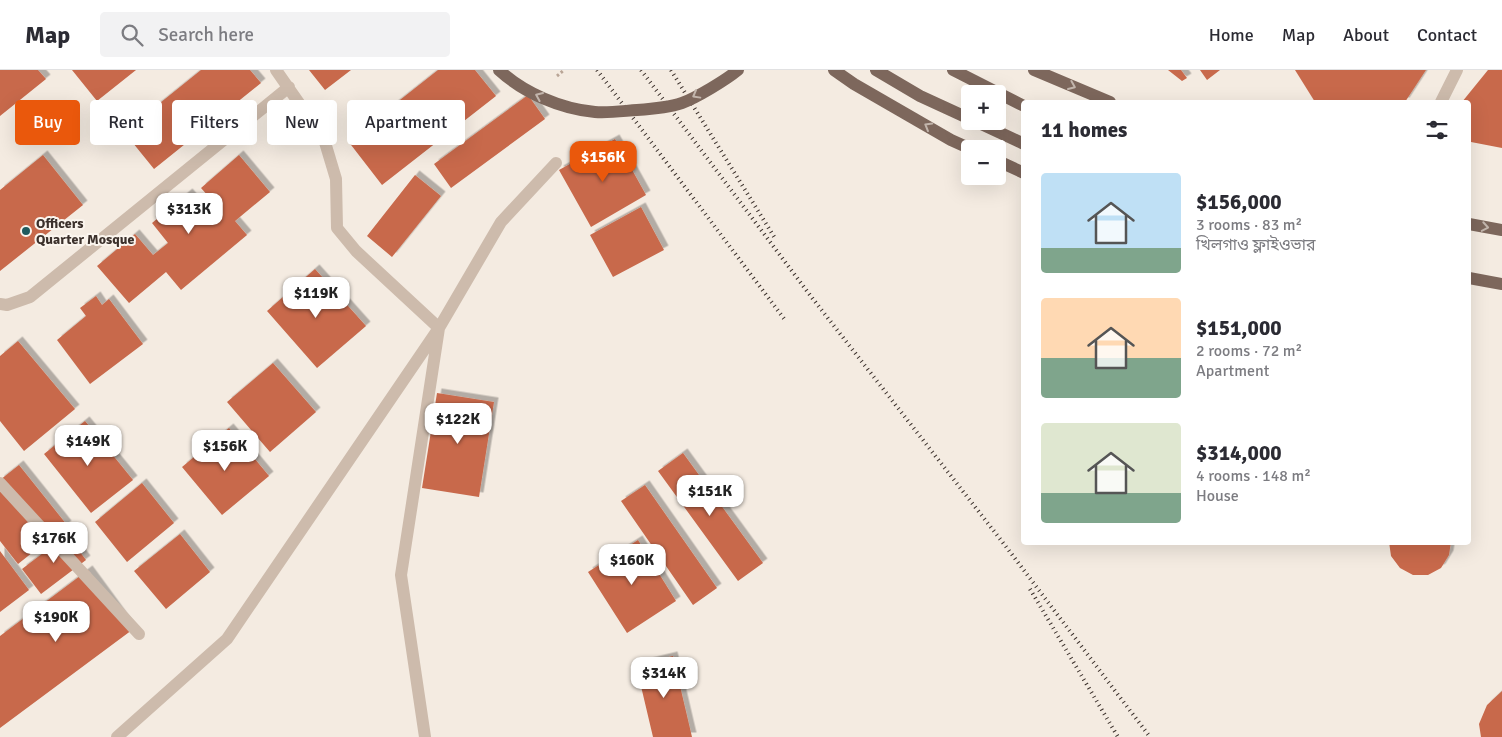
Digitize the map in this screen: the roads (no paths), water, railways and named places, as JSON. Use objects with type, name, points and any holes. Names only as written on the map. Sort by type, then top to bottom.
[{"type":"main road","points":[[499,70],[509,80],[534,95],[558,104],[594,112],[658,108],[683,102],[729,77],[738,70]]},
{"type":"main road","points":[[834,70],[854,84],[961,144]]},
{"type":"main road","points":[[876,70],[920,96],[961,115]]},
{"type":"main road","points":[[953,70],[1021,104]]},
{"type":"main road","points":[[1034,70],[1105,100]]},
{"type":"main road","points":[[994,130],[1021,143]]},
{"type":"main road","points":[[1006,165],[1021,172]]},
{"type":"main road","points":[[1471,224],[1502,230]]},
{"type":"main road","points":[[1472,280],[1502,284]]},
{"type":"street","points":[[276,70],[324,139],[336,179],[337,228],[356,251],[439,328]]},
{"type":"street","points":[[1442,100],[1457,70]]},
{"type":"street","points":[[0,304],[7,305],[30,297],[289,87]]},
{"type":"street","points":[[117,737],[227,639],[439,328],[501,222],[556,163]]},
{"type":"street","points":[[425,737],[401,575],[439,328]]},
{"type":"street","points":[[0,483],[139,634]]},
{"type":"railway","points":[[597,70],[785,320]]},
{"type":"railway","points":[[641,70],[813,299],[1004,544],[1150,737]]},
{"type":"railway","points":[[671,70],[776,240]]},
{"type":"railway","points":[[1030,589],[1118,737]]},
{"type":"place","name":"Officers Quarter Mosque","points":[[26,231]]}]
